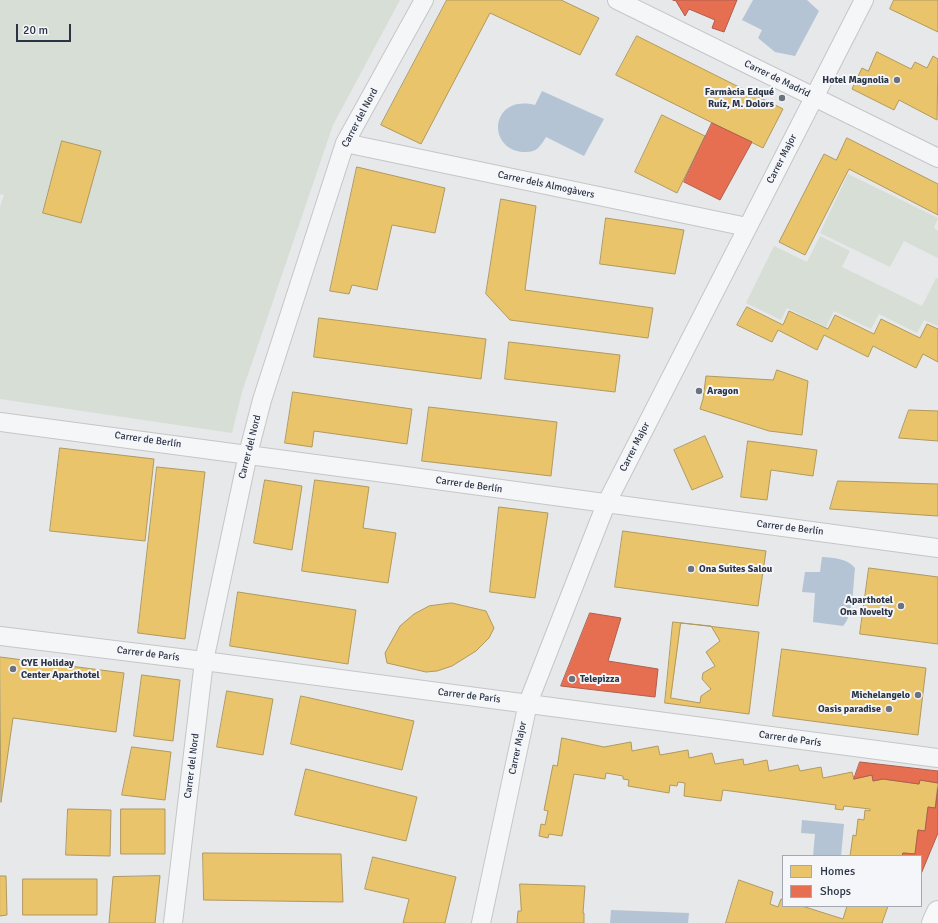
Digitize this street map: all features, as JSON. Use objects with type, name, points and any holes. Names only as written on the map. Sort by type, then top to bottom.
[{"type":"street","name":"Carrer del Nord","points":[[173,923],[204,661],[248,454],[262,400],[345,143],[424,0]]},
{"type":"street","name":"Carrer de Madrid","points":[[617,0],[938,158]]},
{"type":"street","name":"Carrer Major","points":[[481,923],[528,703],[606,504],[864,0]]},
{"type":"street","name":"Carrer dels Almogàvers","points":[[345,143],[747,227]]},
{"type":"street","name":"Carrer de Berlín","points":[[0,422],[248,454],[606,504],[938,548]]},
{"type":"street","name":"Carrer de París","points":[[0,636],[528,703],[938,758]]},
{"type":"street","points":[[933,923],[938,912]]},
{"type":"shaded area","points":[[0,0],[400,0],[333,125],[242,392],[232,433],[0,399],[0,207],[4,195],[0,194]]},
{"type":"shaded area","points":[[848,174],[938,218],[934,228],[938,231],[938,258],[904,241],[890,267],[820,233]]},
{"type":"shaded area","points":[[820,236],[850,251],[842,267],[922,306],[936,278],[938,279],[938,326],[924,320],[917,333],[879,314],[871,329],[834,311],[826,327],[787,308],[781,320],[746,303],[774,246],[807,262]]},
{"type":"water","points":[[753,0],[807,0],[819,11],[795,56],[775,52],[758,38],[762,30],[742,20]]},
{"type":"water","points":[[542,91],[604,119],[584,156],[546,137],[537,149],[529,152],[522,152],[510,148],[503,141],[499,132],[498,123],[502,114],[509,107],[520,104],[535,105]]},
{"type":"water","points":[[822,557],[844,560],[855,568],[851,607],[847,621],[843,626],[813,622],[815,593],[802,592],[805,572],[820,572]]},
{"type":"water","points":[[802,820],[844,824],[841,855],[813,855],[815,834],[801,833]]},
{"type":"water","points":[[611,910],[689,913],[688,923],[610,923]]},
{"type":"building: Homes","points":[[447,0],[561,0],[599,18],[580,55],[490,13],[421,144],[381,125]]},
{"type":"building: Homes","points":[[894,0],[938,0],[938,32],[890,9]]},
{"type":"building: Homes","points":[[637,36],[783,109],[763,148],[616,75]]},
{"type":"building: Homes","name":"Hotel Magnolia","points":[[877,52],[911,69],[915,62],[927,68],[933,56],[938,59],[937,120],[899,100],[894,110],[852,89],[862,68],[868,71]]},
{"type":"building: Homes","points":[[662,115],[705,136],[677,193],[635,172]]},
{"type":"building: Homes","points":[[847,138],[938,184],[938,215],[849,169],[805,255],[779,242],[824,154],[836,160]]},
{"type":"building: Homes","points":[[62,141],[101,151],[81,223],[43,213]]},
{"type":"building: Homes","points":[[357,167],[445,188],[435,233],[392,225],[377,290],[352,285],[349,294],[330,291]]},
{"type":"building: Homes","points":[[501,199],[536,206],[525,290],[653,308],[648,338],[510,320],[486,294]]},
{"type":"building: Homes","points":[[606,218],[684,230],[675,274],[600,264]]},
{"type":"building: Homes","points":[[747,307],[783,325],[789,311],[828,329],[835,315],[874,334],[881,319],[920,338],[927,324],[938,329],[938,362],[923,354],[916,368],[873,346],[868,357],[824,335],[817,350],[778,330],[772,342],[737,325]]},
{"type":"building: Homes","points":[[319,318],[486,339],[481,379],[314,357]]},
{"type":"building: Homes","points":[[509,342],[620,355],[615,392],[505,379]]},
{"type":"building: Homes","points":[[777,370],[808,381],[802,435],[769,431],[700,409],[706,376],[773,380]]},
{"type":"building: Homes","points":[[293,392],[412,409],[407,444],[314,431],[312,447],[285,443]]},
{"type":"building: Homes","points":[[429,407],[557,422],[551,476],[422,461]]},
{"type":"building: Homes","points":[[909,410],[938,411],[938,441],[899,438]]},
{"type":"building: Homes","points":[[705,436],[723,477],[692,490],[674,450]]},
{"type":"building: Homes","points":[[748,441],[817,450],[813,476],[771,470],[767,500],[741,497]]},
{"type":"building: Homes","points":[[60,448],[154,459],[145,541],[50,531]]},
{"type":"building: Homes","points":[[157,467],[205,472],[185,639],[138,633]]},
{"type":"building: Homes","points":[[265,480],[302,486],[292,550],[254,543]]},
{"type":"building: Homes","points":[[315,480],[369,487],[363,528],[396,533],[388,583],[302,571]]},
{"type":"building: Homes","points":[[838,481],[938,484],[938,516],[830,509]]},
{"type":"building: Homes","points":[[499,507],[548,513],[535,598],[490,592]]},
{"type":"building: Homes","name":"Ona Suites Salou","points":[[623,531],[766,551],[758,606],[615,587]]},
{"type":"building: Homes","name":"Aparthotel Ona Novelty","points":[[869,568],[938,577],[938,644],[860,634]]},
{"type":"building: Homes","points":[[238,592],[356,610],[348,664],[230,646]]},
{"type":"building: Homes","points":[[452,603],[486,611],[494,628],[489,638],[476,651],[452,666],[437,671],[426,672],[387,663],[385,653],[400,626],[414,614],[429,606]]},
{"type":"building: Homes","points":[[673,622],[759,632],[749,714],[665,703]]},
{"type":"building: Homes","points":[[681,623],[711,626],[720,641],[706,652],[715,666],[703,673],[702,679],[711,689],[701,696],[700,703],[671,698]]},
{"type":"building: Homes","points":[[782,649],[926,668],[918,735],[773,716]]},
{"type":"building: Homes","points":[[0,657],[124,673],[116,732],[13,718],[1,802]]},
{"type":"building: Homes","points":[[142,675],[180,680],[173,741],[134,736]]},
{"type":"building: Homes","points":[[227,691],[273,699],[263,755],[217,747]]},
{"type":"building: Homes","points":[[301,696],[414,721],[402,770],[291,744]]},
{"type":"building: Homes","points":[[562,738],[604,747],[631,742],[632,751],[658,746],[660,755],[688,750],[689,758],[712,753],[715,764],[743,759],[744,765],[767,760],[769,771],[798,765],[800,771],[821,767],[823,778],[852,772],[854,779],[872,775],[873,781],[883,779],[919,784],[920,780],[938,783],[935,808],[928,807],[925,831],[918,830],[915,854],[850,855],[853,835],[856,836],[858,819],[864,820],[865,810],[870,811],[870,809],[844,806],[843,810],[835,809],[836,805],[723,790],[721,801],[684,796],[685,783],[678,782],[677,786],[670,785],[669,793],[628,786],[629,780],[623,779],[623,776],[606,773],[605,779],[574,774],[562,836],[549,834],[548,838],[539,836],[541,824],[545,825],[548,811],[544,810],[553,765],[557,766]]},
{"type":"building: Homes","points":[[132,747],[171,752],[165,800],[122,795]]},
{"type":"building: Homes","points":[[306,769],[417,797],[406,841],[295,815]]},
{"type":"building: Homes","points":[[68,809],[111,810],[110,856],[66,855]]},
{"type":"building: Homes","points":[[121,809],[165,809],[165,854],[121,854]]},
{"type":"building: Homes","points":[[203,853],[341,854],[343,902],[204,900]]},
{"type":"building: Homes","points":[[373,857],[456,877],[445,923],[403,923],[409,899],[365,889]]},
{"type":"building: Homes","points":[[0,876],[6,876],[7,915],[0,916]]},
{"type":"building: Homes","points":[[160,876],[155,923],[109,923],[113,877]]},
{"type":"building: Homes","points":[[23,879],[97,879],[97,915],[23,915]]},
{"type":"building: Homes","points":[[739,880],[773,892],[770,904],[778,907],[781,899],[782,907],[805,907],[843,919],[847,907],[888,907],[882,923],[726,923]]},
{"type":"building: Homes","points":[[520,884],[585,886],[583,913],[584,923],[517,923],[518,911],[521,911]]},
{"type":"building: Shops","points":[[673,0],[737,0],[724,32],[712,28],[715,20],[689,9],[685,16],[676,1]]},
{"type":"building: Shops","points":[[712,123],[752,142],[720,200],[684,182]]},
{"type":"building: Shops","points":[[590,613],[621,618],[608,661],[658,669],[655,697],[561,686]]},
{"type":"building: Shops","points":[[860,762],[938,771],[938,783],[920,780],[919,784],[883,779],[873,781],[872,775],[854,779]]},
{"type":"building: Shops","points":[[938,788],[938,833],[922,872],[922,855],[902,855],[903,853],[915,854],[918,830],[925,831],[928,807],[935,808]]},
{"type":"place","name":"Hotel Magnolia","points":[[897,80]]},
{"type":"place","name":"Farmàcia Edqué Ruíz, M. Dolors","points":[[782,98]]},
{"type":"place","name":"Aragon","points":[[699,391]]},
{"type":"place","name":"Ona Suites Salou","points":[[691,569]]},
{"type":"place","name":"Aparthotel Ona Novelty","points":[[901,606]]},
{"type":"place","name":"CYE Holiday Center Aparthotel","points":[[13,669]]},
{"type":"place","name":"Telepizza","points":[[572,679]]},
{"type":"place","name":"Michelangelo","points":[[918,695]]},
{"type":"place","name":"Oasis paradise","points":[[889,709]]}]
